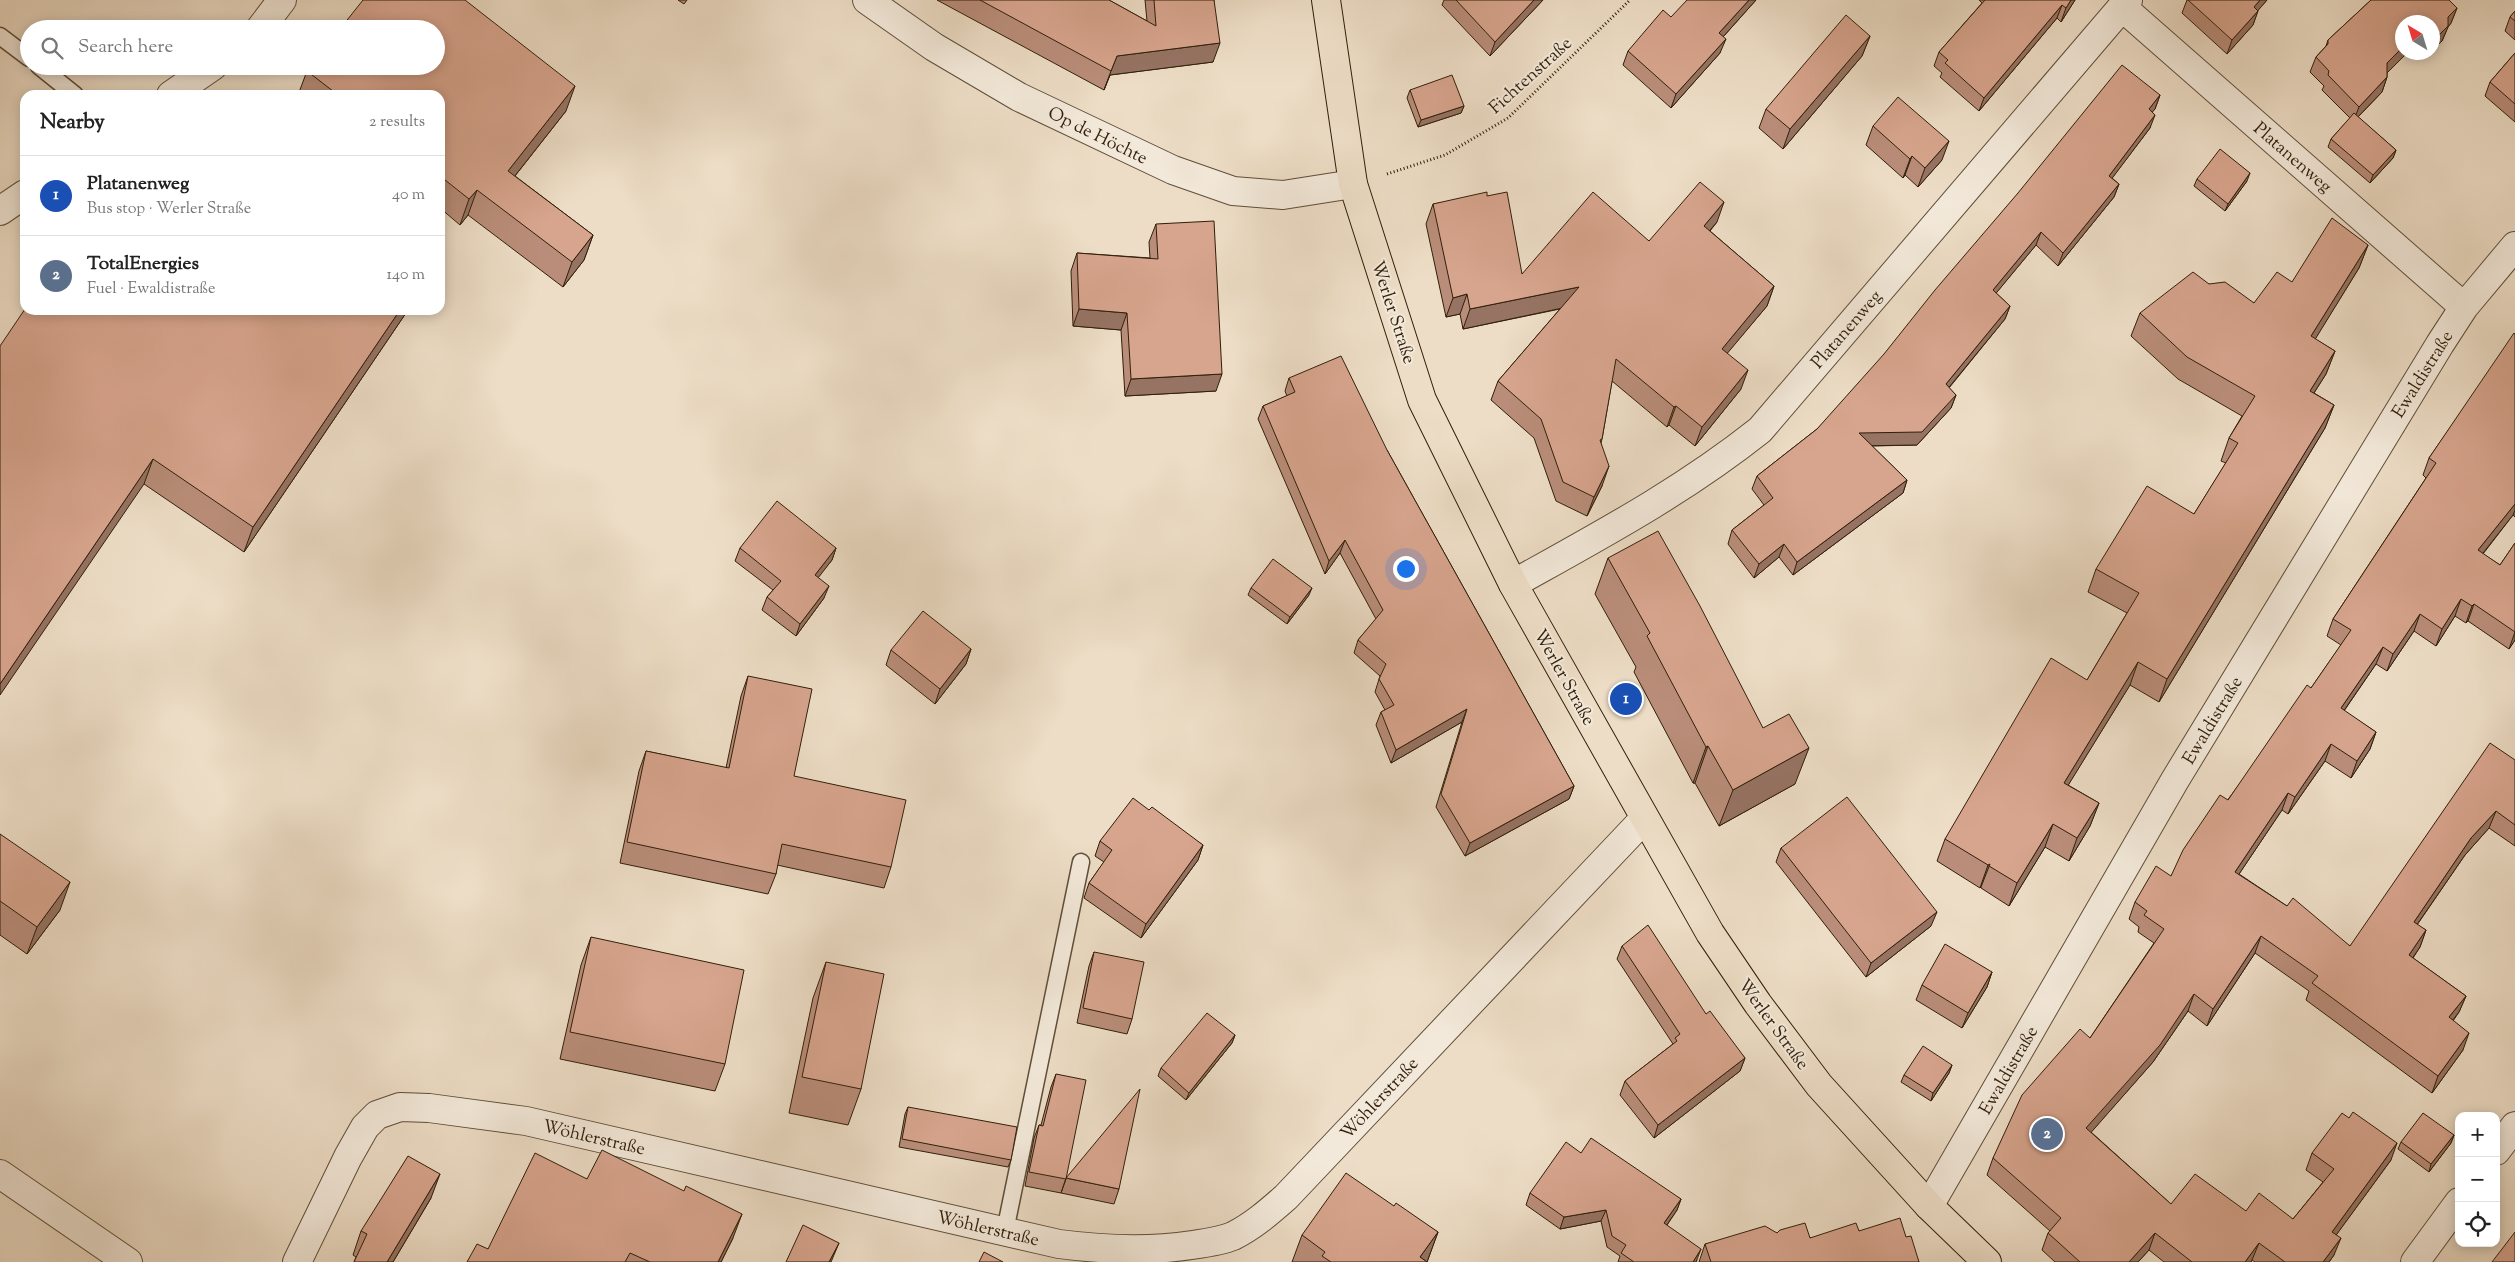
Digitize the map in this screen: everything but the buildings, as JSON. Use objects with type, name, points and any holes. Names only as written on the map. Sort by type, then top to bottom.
[{"type":"main road","name":"Werler Straße","points":[[1326,0],[1353,184],[1422,400],[1513,584],[1710,933],[1758,1004],[1819,1085],[1929,1206],[1987,1262]]},
{"type":"street","points":[[267,20],[282,0]]},
{"type":"street","name":"Op de Höchte","points":[[867,0],[934,47],[1019,97],[1173,170],[1234,191],[1283,195],[1353,184]]},
{"type":"street","name":"Platanenweg","points":[[1513,584],[1670,495],[1717,465],[1760,430],[2125,4],[2464,307]]},
{"type":"street","points":[[177,90],[200,75]]},
{"type":"street","points":[[0,211],[20,197]]},
{"type":"street","name":"Ewaldistraße","points":[[1929,1206],[2175,780],[2464,307],[2515,246]]},
{"type":"street","name":"Wöhlerstraße","points":[[297,1262],[348,1157],[365,1127],[377,1115],[400,1107],[429,1108],[526,1122],[1004,1231],[1134,1256],[1233,1236],[1261,1219],[1286,1197],[1644,819]]},
{"type":"street","points":[[2500,1146],[2515,1126]]},
{"type":"street","points":[[0,1174],[128,1262]]},
{"type":"street","points":[[2415,1262],[2455,1207]]},
{"type":"lane","points":[[0,36],[20,51]]},
{"type":"lane","points":[[50,75],[69,90]]},
{"type":"lane","points":[[1004,1231],[1081,862]]},
{"type":"path","name":"Fichtenstraße","points":[[1353,184],[1445,155],[1508,118],[1630,0]]},
{"type":"place","name":"Platanenweg","points":[[1626,699]]},
{"type":"place","name":"TotalEnergies","points":[[2047,1134]]}]
